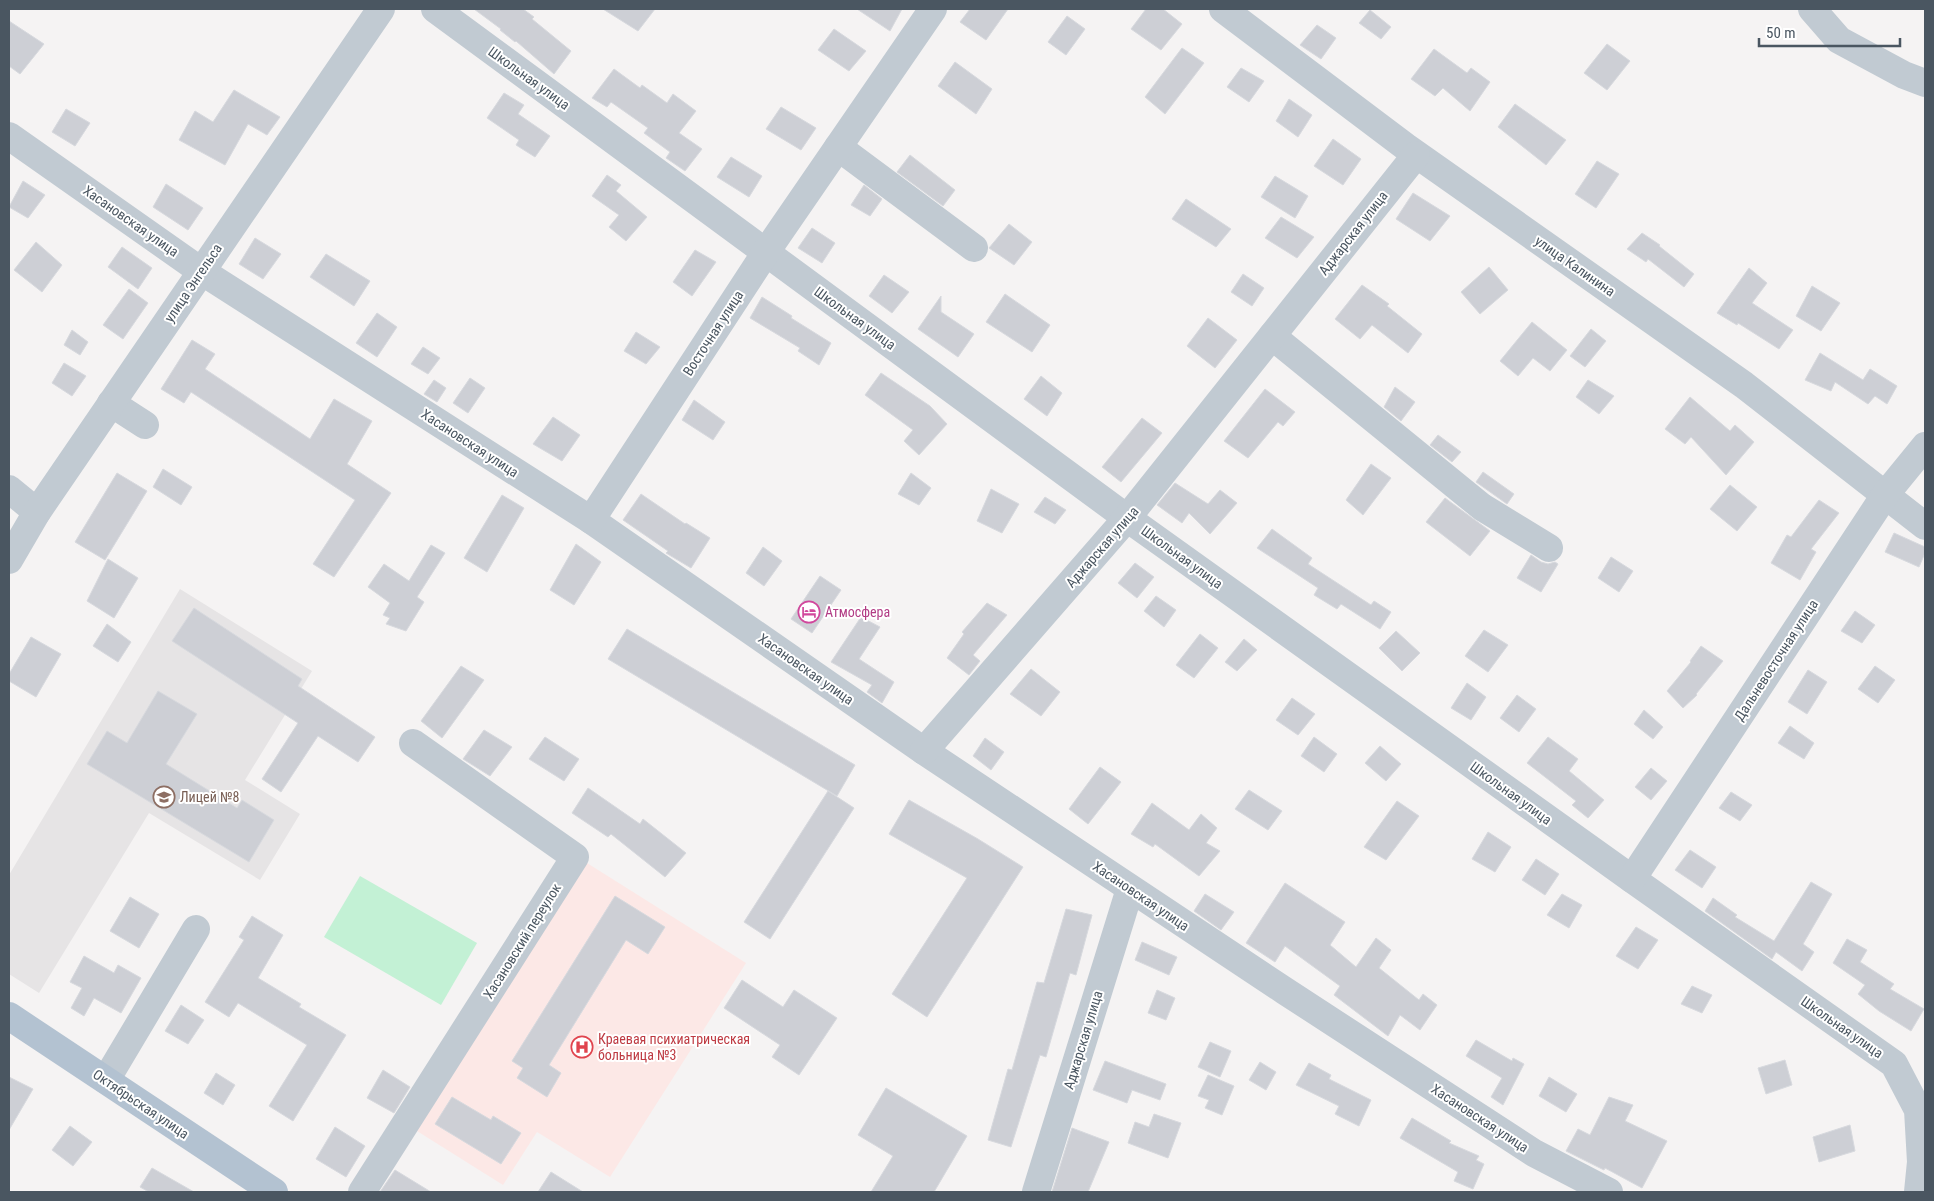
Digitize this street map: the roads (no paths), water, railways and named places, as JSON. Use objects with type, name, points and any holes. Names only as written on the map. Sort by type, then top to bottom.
[{"type":"main road","name":"Октябрьская улица","points":[[9,1016],[274,1192]]},
{"type":"street","name":"улица Энгельса","points":[[9,560],[37,512],[381,9]]},
{"type":"street","name":"Школьная улица","points":[[435,9],[1128,518],[1894,1064],[1918,1110],[1921,1162],[1918,1192]]},
{"type":"street","name":"Восточная улица","points":[[591,520],[766,252],[933,9]]},
{"type":"street","name":"улица Калинина","points":[[1223,9],[1416,155],[1744,384],[1925,526]]},
{"type":"street","points":[[1812,9],[1839,40],[1904,75],[1925,82]]},
{"type":"street","name":"Хасановская улица","points":[[9,136],[201,271],[591,520],[924,751],[1130,889],[1534,1153],[1609,1192]]},
{"type":"street","points":[[838,147],[974,248]]},
{"type":"street","name":"Аджарская улица","points":[[924,751],[1128,518],[1416,155]]},
{"type":"street","points":[[1272,336],[1482,507],[1549,548]]},
{"type":"street","points":[[111,403],[145,425]]},
{"type":"street","name":"Дальневосточная улица","points":[[1632,879],[1885,495],[1925,446]]},
{"type":"street","points":[[9,489],[37,512]]},
{"type":"street","name":"Хасановский переулок","points":[[362,1192],[575,857],[413,743]]},
{"type":"street","name":"Аджарская улица","points":[[1036,1192],[1130,889]]},
{"type":"street","points":[[106,1080],[196,929]]},
{"type":"place","name":"Атмосфера","points":[[809,612]]},
{"type":"place","name":"Лицей №8","points":[[164,797]]},
{"type":"place","name":"Краевая психиатрическая больница №3","points":[[582,1047]]}]
